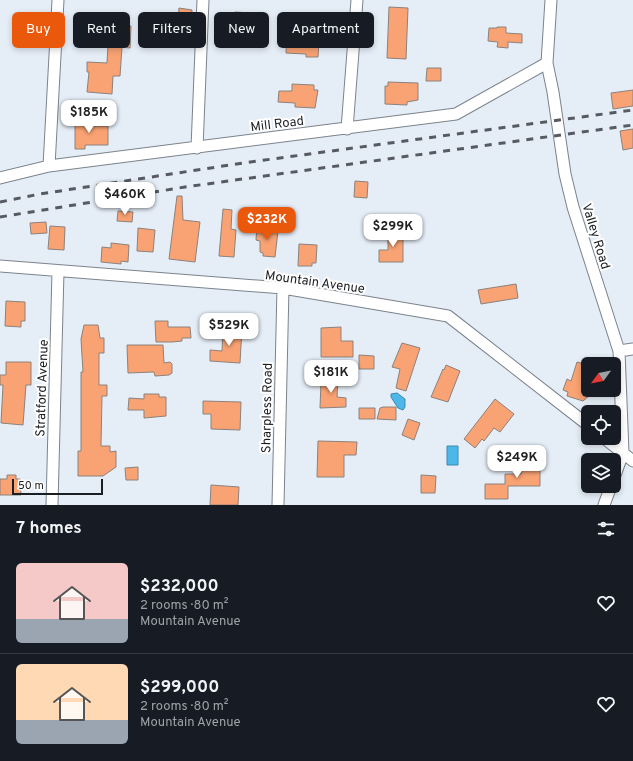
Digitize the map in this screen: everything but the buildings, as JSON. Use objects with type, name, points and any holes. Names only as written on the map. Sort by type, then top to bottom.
[{"type":"street","points":[[49,166],[58,0]]},
{"type":"street","points":[[197,148],[204,0]]},
{"type":"street","points":[[347,129],[357,0]]},
{"type":"street","name":"Valley Road","points":[[551,0],[547,63],[553,92],[565,174],[573,207],[619,351],[623,453],[621,459]]},
{"type":"street","name":"Mill Road","points":[[0,178],[49,166],[456,114],[547,63]]},
{"type":"street","name":"Mountain Avenue","points":[[0,266],[283,288],[448,316],[581,420]]},
{"type":"street","name":"Stratford Avenue","points":[[52,505],[58,271]]},
{"type":"street","name":"Sharpless Road","points":[[278,505],[283,288]]},
{"type":"street","points":[[619,351],[633,349]]},
{"type":"street","points":[[613,445],[633,461]]},
{"type":"street","points":[[604,505],[608,493]]},
{"type":"water","points":[[397,393],[405,399],[405,407],[403,410],[398,408],[391,397],[391,394]]},
{"type":"water","points":[[447,446],[458,446],[458,465],[447,465]]},
{"type":"railway","points":[[0,202],[40,194],[243,163],[633,110]]},
{"type":"railway","points":[[0,217],[185,187],[633,125]]}]
